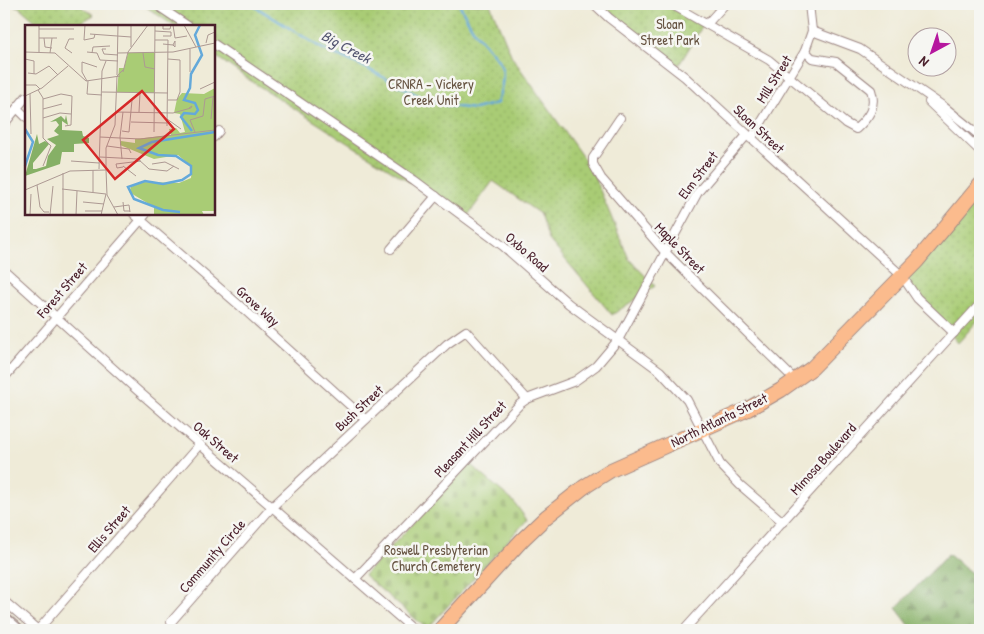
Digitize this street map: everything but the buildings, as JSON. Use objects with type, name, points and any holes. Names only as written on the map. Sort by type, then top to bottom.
[{"type":"highway","name":"North Atlanta Street","points":[[440,630],[522,540],[559,506],[611,470],[748,409],[795,380],[826,356],[902,276],[977,191]]},
{"type":"street","points":[[154,4],[186,25]]},
{"type":"street","name":"Sloan Street","points":[[594,4],[609,18],[668,62],[902,276],[916,298],[954,333]]},
{"type":"street","points":[[671,4],[769,60],[846,123],[856,129],[867,119],[874,97],[871,90],[836,62],[812,58],[805,51]]},
{"type":"street","points":[[706,24],[725,4]]},
{"type":"street","name":"Mill Street","points":[[749,137],[790,78],[805,51],[812,31],[810,4]]},
{"type":"street","points":[[812,31],[860,49],[921,93],[943,106],[980,136]]},
{"type":"street","name":"Oxbo Road","points":[[215,45],[436,196],[503,246],[568,304],[650,363],[674,385],[691,407],[720,464],[740,485],[782,522]]},
{"type":"street","points":[[921,93],[980,151]]},
{"type":"street","points":[[4,124],[25,98]]},
{"type":"street","points":[[17,108],[25,116]]},
{"type":"street","name":"Maple Street","points":[[620,118],[593,158],[593,164],[605,185],[665,252],[795,380]]},
{"type":"street","name":"Elm Street","points":[[618,340],[698,192],[749,137]]},
{"type":"street","points":[[391,249],[436,196]]},
{"type":"street","name":"Forest Street","points":[[4,378],[143,217]]},
{"type":"street","name":"Grove Way","points":[[143,217],[364,420]]},
{"type":"street","name":"Oak Street","points":[[4,270],[414,630]]},
{"type":"street","name":"Mimosa Boulevard","points":[[684,630],[980,304]]},
{"type":"street","name":"Bush Street","points":[[272,507],[453,339],[466,331],[527,399]]},
{"type":"street","name":"Pleasant Hill Street","points":[[355,579],[527,399],[575,381],[596,366],[618,340]]},
{"type":"street","name":"Ellis Street","points":[[38,630],[200,444]]},
{"type":"street","name":"Community Circle","points":[[171,622],[272,507]]},
{"type":"street","points":[[4,600],[38,630]]},
{"type":"street","points":[[4,616],[20,630]]},
{"type":"green space","points":[[9,4],[77,4],[94,15],[76,25],[40,25],[19,7]]},
{"type":"green space","name":"CRNRA - Vickery Creek Unit","points":[[142,4],[490,4],[512,57],[591,169],[629,259],[655,286],[612,315],[549,240],[540,214],[493,181],[466,218],[248,79],[215,56],[215,25],[173,25]]},
{"type":"green space","name":"Sloan Street Park","points":[[601,4],[663,4],[703,25],[679,65]]},
{"type":"green space","points":[[980,184],[980,318],[958,343],[902,276]]},
{"type":"green space","name":"Roswell Presbyterian Church Cemetery","points":[[470,464],[514,502],[527,520],[427,629],[364,575]]},
{"type":"green space","points":[[948,554],[980,580],[980,630],[913,630],[896,608]]},
{"type":"waterway","name":"Big Creek","points":[[251,4],[323,49],[360,65],[425,99],[450,106],[475,109],[497,103],[501,90],[503,71],[497,59],[474,31],[459,4]]}]
